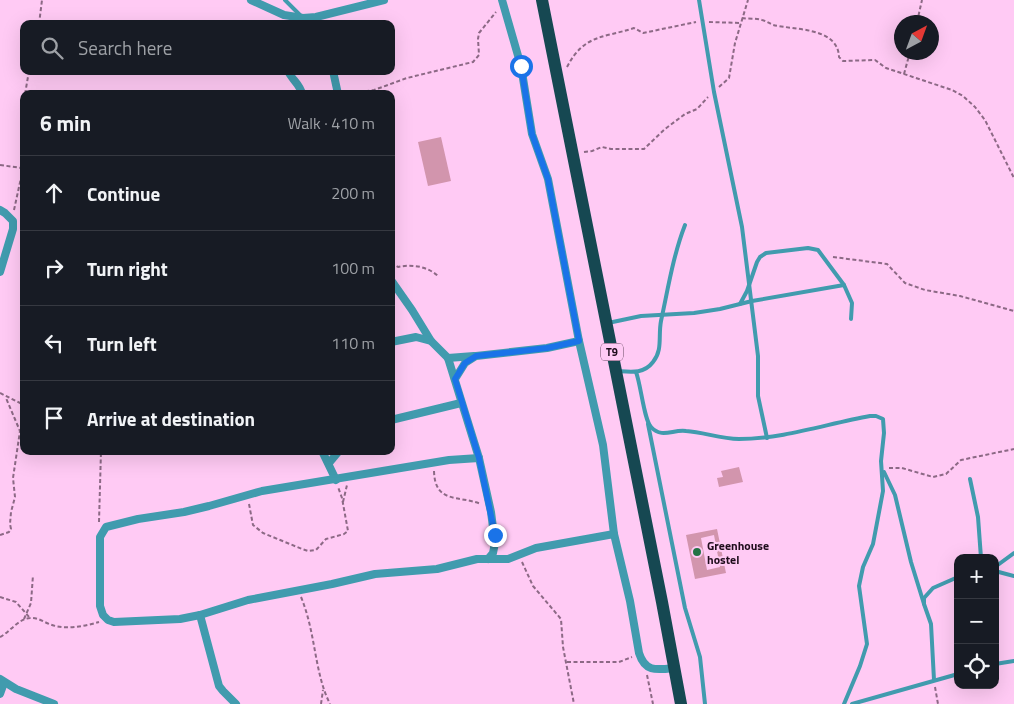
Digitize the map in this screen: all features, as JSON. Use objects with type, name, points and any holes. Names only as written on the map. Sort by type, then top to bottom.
[{"type":"highway","name":"T9","points":[[542,0],[681,704]]},
{"type":"street","points":[[251,0],[299,20]]},
{"type":"street","points":[[306,20],[384,0]]},
{"type":"street","points":[[502,2],[521,66],[532,134],[548,179],[579,341],[603,445],[614,534],[630,601],[638,653],[641,661],[652,668],[674,668]]},
{"type":"street","points":[[290,75],[301,90]]},
{"type":"street","points":[[334,75],[337,90]]},
{"type":"street","points":[[0,210],[13,221],[13,229],[0,272]]},
{"type":"street","points":[[395,286],[412,310],[430,341],[448,358],[479,458],[492,512],[496,543],[493,553],[488,559]]},
{"type":"street","points":[[395,341],[416,337],[430,341]]},
{"type":"street","points":[[448,358],[547,348],[579,341]]},
{"type":"street","points":[[455,379],[465,363],[476,356]]},
{"type":"street","points":[[395,419],[461,403]]},
{"type":"street","points":[[325,455],[336,480]]},
{"type":"street","points":[[329,462],[335,455]]},
{"type":"street","points":[[479,458],[433,463],[247,494],[184,512],[138,519],[106,527],[100,537],[99,555],[100,606],[103,615],[108,620],[114,622],[180,619],[200,615],[248,600],[375,574],[428,570],[463,562],[488,559],[508,559],[536,548],[614,534]]},
{"type":"street","points":[[200,615],[220,686],[223,692],[236,704]]},
{"type":"street","points":[[0,694],[2,681],[54,704]]},
{"type":"street","points":[[30,694],[30,704]]},
{"type":"lane","points":[[285,0],[301,20]]},
{"type":"lane","points":[[699,0],[714,92],[742,227],[758,356],[758,396],[767,438]]},
{"type":"lane","points":[[616,370],[636,372],[647,368],[657,355],[660,345],[661,324],[674,261],[685,225]]},
{"type":"lane","points":[[740,304],[757,262],[766,253],[808,248],[818,250],[844,285],[852,303],[851,319]]},
{"type":"lane","points":[[607,324],[641,316],[694,313],[752,300],[844,285]]},
{"type":"lane","points":[[636,372],[640,381],[685,608],[700,658],[705,704]]},
{"type":"lane","points":[[648,424],[659,433],[666,434],[684,430],[725,439],[767,438],[870,416],[880,417],[885,424],[881,468],[884,482],[881,504],[873,544],[863,567],[860,580],[861,609],[867,644],[844,704]]},
{"type":"lane","points":[[881,468],[895,495],[911,562],[931,624],[934,680]]},
{"type":"lane","points":[[970,479],[978,517],[981,554]]},
{"type":"lane","points":[[999,563],[1014,554]]},
{"type":"lane","points":[[999,572],[1014,576]]},
{"type":"lane","points":[[924,604],[927,593],[933,588],[954,579]]},
{"type":"lane","points":[[999,663],[1014,661]]},
{"type":"lane","points":[[852,704],[954,675]]},
{"type":"path","points":[[40,20],[42,0]]},
{"type":"path","points":[[572,152],[592,151],[602,147],[611,150],[644,149],[665,129],[685,114],[697,109],[729,78],[740,23],[748,0]]},
{"type":"path","points":[[919,15],[922,0]]},
{"type":"path","points":[[374,90],[408,78],[474,62],[479,56],[479,33],[502,2]]},
{"type":"path","points":[[742,18],[761,19],[773,25],[820,33],[832,41],[838,50],[839,57],[843,61],[875,60],[886,68],[952,90],[963,96],[985,120],[1014,178]]},
{"type":"path","points":[[558,85],[570,61],[586,44],[600,36],[634,28],[643,33],[702,22],[740,23]]},
{"type":"path","points":[[904,74],[908,60]]},
{"type":"path","points":[[26,90],[28,75]]},
{"type":"path","points":[[0,165],[20,168]]},
{"type":"path","points":[[13,221],[20,185]]},
{"type":"path","points":[[818,250],[822,250],[832,257],[887,264],[905,283],[925,290],[960,296],[1014,311]]},
{"type":"path","points":[[395,265],[398,267],[409,265],[426,268],[438,276]]},
{"type":"path","points":[[0,394],[20,403]]},
{"type":"path","points":[[0,534],[10,532],[11,529],[10,517],[15,497],[13,478],[20,431],[6,398]]},
{"type":"path","points":[[881,468],[902,468],[933,477],[946,474],[961,460],[1014,448]]},
{"type":"path","points":[[101,455],[98,513],[102,531]]},
{"type":"path","points":[[433,463],[436,484],[446,496],[480,504],[492,512]]},
{"type":"path","points":[[343,502],[349,478]]},
{"type":"path","points":[[247,494],[252,520],[256,528],[263,533],[308,551],[319,549],[330,537],[346,533],[348,527],[336,480]]},
{"type":"path","points":[[520,555],[533,586],[561,619],[563,647],[574,704]]},
{"type":"path","points":[[0,637],[24,619],[27,614],[33,594],[33,575]]},
{"type":"path","points":[[298,591],[310,620],[323,690],[330,704]]},
{"type":"path","points":[[0,598],[16,602],[30,618]]},
{"type":"path","points":[[24,619],[37,618],[54,626],[63,627],[84,626],[108,620]]},
{"type":"path","points":[[566,662],[619,662],[638,653]]},
{"type":"path","points":[[646,665],[653,704]]},
{"type":"path","points":[[934,680],[938,704]]},
{"type":"path","points":[[321,704],[323,690]]},
{"type":"building","points":[[441,137],[451,181],[428,186],[418,142]]},
{"type":"building","points":[[739,467],[743,482],[719,487],[717,478],[723,477],[721,471]]},
{"type":"building","name":"Greenhouse hostel","points":[[717,529],[726,573],[695,579],[686,535]],"holes":[[[714,535],[720,567],[707,570],[701,538]]]},
{"type":"place","name":"Greenhouse hostel","points":[[697,552]]},
{"type":"route","points":[[495,535],[492,512],[479,458],[455,379],[460,368],[476,356],[547,348],[579,341],[546,170],[535,147],[529,120],[521,66]]}]
